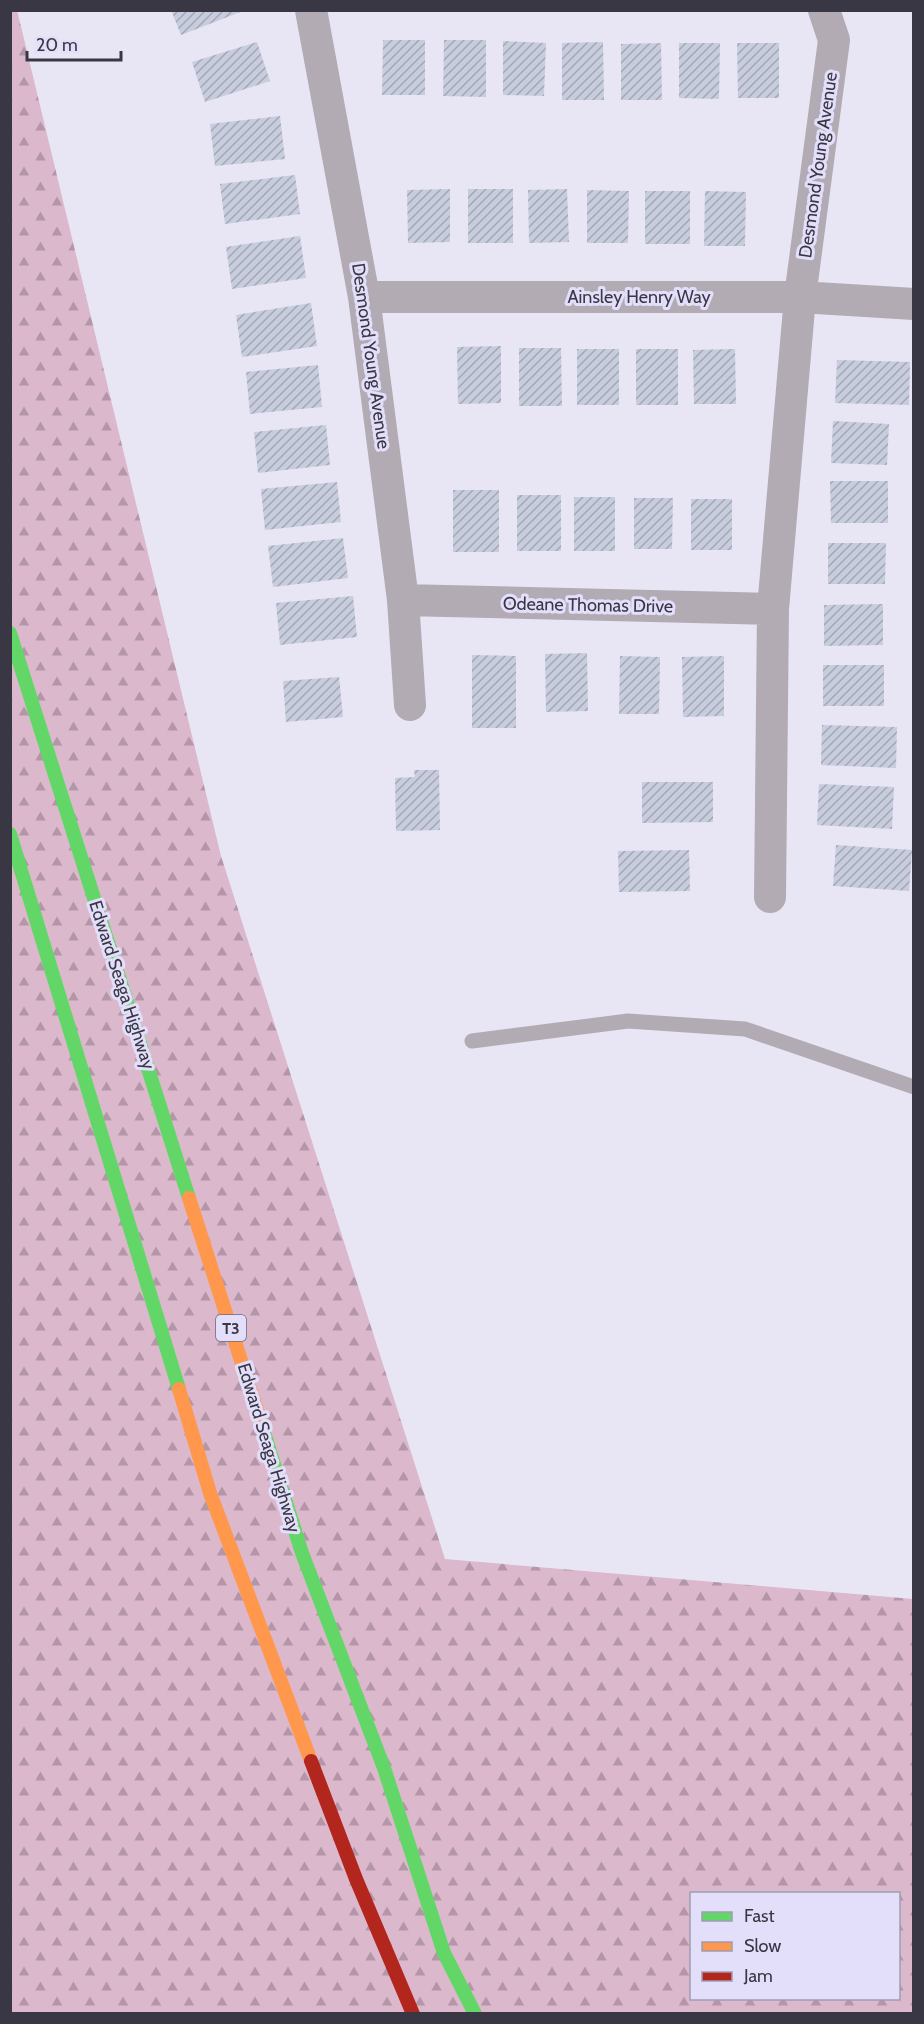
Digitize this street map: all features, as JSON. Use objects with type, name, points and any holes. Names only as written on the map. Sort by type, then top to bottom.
[{"type":"highway","name":"Edward Seaga Highway","points":[[10,633],[302,1553],[384,1768],[444,1953],[475,2013]]},
{"type":"highway","points":[[10,834],[210,1493],[356,1880],[413,2013]]},
{"type":"street","name":"Desmond Young Avenue","points":[[310,10],[364,297],[403,600],[410,705]]},
{"type":"street","name":"Desmond Young Avenue","points":[[770,897],[773,609],[800,297],[834,40],[824,10]]},
{"type":"street","name":"Ainsley Henry Way","points":[[364,297],[800,297],[914,304]]},
{"type":"street","name":"Odeane Thomas Drive","points":[[403,600],[773,609]]},
{"type":"lane","points":[[472,1041],[628,1021],[745,1029],[914,1087]]},
{"type":"green space","points":[[17,10],[221,856],[445,1559],[913,1599],[914,2013],[11,2014],[10,11]]},
{"type":"building","points":[[171,10],[243,10],[243,11],[181,35]]},
{"type":"building","points":[[383,40],[425,40],[425,95],[382,95]]},
{"type":"building","points":[[444,40],[486,40],[486,97],[443,96]]},
{"type":"building","points":[[503,41],[546,43],[544,96],[503,95]]},
{"type":"building","points":[[257,42],[270,81],[205,102],[192,62]]},
{"type":"building","points":[[603,42],[604,100],[562,100],[562,43]]},
{"type":"building","points":[[661,43],[662,100],[621,100],[621,44]]},
{"type":"building","points":[[679,43],[720,43],[719,99],[679,98]]},
{"type":"building","points":[[737,43],[779,43],[779,98],[738,98]]},
{"type":"building","points":[[280,116],[285,159],[215,166],[210,124]]},
{"type":"building","points":[[295,175],[300,214],[225,224],[220,184]]},
{"type":"building","points":[[450,189],[450,242],[408,243],[407,190]]},
{"type":"building","points":[[468,189],[513,189],[513,243],[468,243]]},
{"type":"building","points":[[567,189],[569,242],[529,243],[528,190]]},
{"type":"building","points":[[587,190],[629,191],[628,243],[587,243]]},
{"type":"building","points":[[645,191],[690,191],[690,244],[645,244]]},
{"type":"building","points":[[705,191],[746,192],[745,246],[704,246]]},
{"type":"building","points":[[300,236],[306,278],[232,289],[226,247]]},
{"type":"building","points":[[311,303],[317,346],[242,357],[236,315]]},
{"type":"building","points":[[501,346],[501,403],[458,404],[457,347]]},
{"type":"building","points":[[519,348],[561,348],[562,406],[519,406]]},
{"type":"building","points":[[577,349],[619,349],[619,405],[577,405]]},
{"type":"building","points":[[636,349],[678,349],[678,405],[636,405]]},
{"type":"building","points":[[735,349],[736,404],[694,404],[693,350]]},
{"type":"building","points":[[837,360],[910,362],[909,405],[835,403]]},
{"type":"building","points":[[318,365],[322,407],[250,414],[246,372]]},
{"type":"building","points":[[833,421],[889,424],[887,465],[831,463]]},
{"type":"building","points":[[326,425],[330,465],[258,473],[254,432]]},
{"type":"building","points":[[830,481],[888,481],[888,523],[831,523]]},
{"type":"building","points":[[337,482],[341,522],[265,530],[261,489]]},
{"type":"building","points":[[453,490],[499,490],[499,552],[453,552]]},
{"type":"building","points":[[517,495],[561,495],[561,551],[517,551]]},
{"type":"building","points":[[574,497],[615,497],[615,551],[574,551]]},
{"type":"building","points":[[634,498],[673,498],[672,549],[634,549]]},
{"type":"building","points":[[691,499],[732,499],[732,550],[691,550]]},
{"type":"building","points":[[343,538],[348,578],[273,587],[268,546]]},
{"type":"building","points":[[828,543],[886,543],[885,584],[828,584]]},
{"type":"building","points":[[353,596],[357,637],[280,645],[276,603]]},
{"type":"building","points":[[883,604],[883,645],[824,646],[824,605]]},
{"type":"building","points":[[587,653],[588,711],[546,712],[545,654]]},
{"type":"building","points":[[472,655],[516,656],[516,728],[472,728]]},
{"type":"building","points":[[620,656],[660,657],[659,714],[619,714]]},
{"type":"building","points":[[724,656],[724,716],[683,717],[682,657]]},
{"type":"building","points":[[823,665],[884,665],[884,706],[823,706]]},
{"type":"building","points":[[339,677],[343,717],[286,722],[283,681]]},
{"type":"building","points":[[822,725],[897,727],[896,768],[821,765]]},
{"type":"building","points":[[414,770],[439,770],[440,830],[396,831],[395,778],[415,777]]},
{"type":"building","points":[[642,782],[713,782],[713,822],[642,823]]},
{"type":"building","points":[[819,784],[894,787],[892,829],[817,825]]},
{"type":"building","points":[[836,845],[912,850],[909,891],[833,886]]},
{"type":"building","points":[[689,850],[690,891],[619,892],[618,851]]},
{"type":"traffic: fast","points":[[10,633],[189,1198]]},
{"type":"traffic: fast","points":[[10,834],[179,1389]]},
{"type":"traffic: fast","points":[[261,1423],[302,1553],[384,1768],[444,1953],[475,2014]]},
{"type":"traffic: slow","points":[[189,1198],[261,1423]]},
{"type":"traffic: slow","points":[[179,1389],[210,1493],[311,1761]]},
{"type":"traffic: jam","points":[[311,1761],[356,1879],[413,2014]]}]
